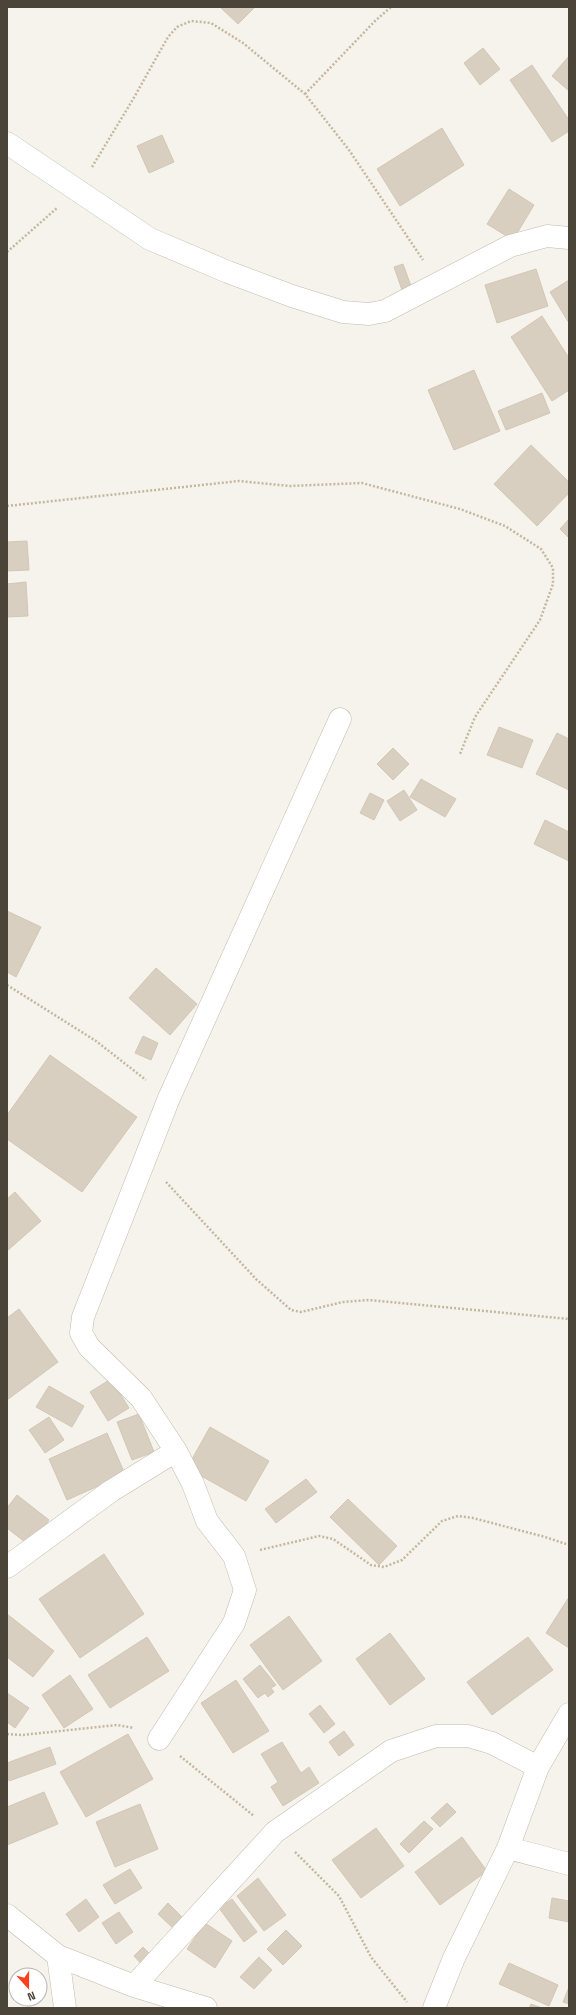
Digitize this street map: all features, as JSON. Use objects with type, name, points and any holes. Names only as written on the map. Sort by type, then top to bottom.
[{"type":"street","points":[[7,143],[150,239],[228,272],[292,296],[343,312],[369,314],[385,311],[510,246],[547,236],[569,238]]},
{"type":"street","points":[[159,1739],[234,1623],[245,1590],[234,1556],[207,1521],[193,1484],[176,1451],[141,1398],[89,1347],[81,1333],[84,1317],[144,1159],[169,1098],[340,719]]},
{"type":"street","points":[[7,1567],[111,1491],[176,1451]]},
{"type":"street","points":[[434,2008],[454,1958],[508,1848],[538,1767],[569,1714]]},
{"type":"street","points":[[134,1986],[274,1832],[391,1751],[436,1736],[468,1736],[492,1743],[538,1767]]},
{"type":"street","points":[[508,1848],[569,1864]]},
{"type":"street","points":[[7,1915],[58,1956],[134,1986],[206,2008]]},
{"type":"street","points":[[58,1956],[62,2007]]},
{"type":"path","points":[[305,94],[375,21],[392,7]]},
{"type":"path","points":[[7,252],[77,191],[132,101],[168,36],[177,27],[192,21],[211,23],[244,43],[305,94],[349,150],[439,283]]},
{"type":"path","points":[[7,506],[239,481],[290,486],[362,483],[460,509],[505,526],[541,549],[553,568],[553,584],[540,620],[475,717],[460,754]]},
{"type":"path","points":[[7,985],[96,1042],[169,1098]]},
{"type":"path","points":[[144,1159],[256,1279],[291,1310],[301,1312],[343,1302],[369,1300],[569,1319]]},
{"type":"path","points":[[234,1556],[319,1536],[333,1539],[371,1565],[384,1567],[402,1560],[442,1521],[458,1516],[474,1518],[569,1545]]},
{"type":"path","points":[[274,1832],[339,1896],[371,1957],[408,2003]]},
{"type":"building","points":[[220,7],[255,7],[238,24]]},
{"type":"building","points":[[483,48],[500,69],[480,85],[464,63]]},
{"type":"building","points":[[569,56],[569,91],[552,76]]},
{"type":"building","points":[[532,65],[569,120],[569,131],[552,142],[510,80]]},
{"type":"building","points":[[442,128],[464,165],[400,206],[377,169]]},
{"type":"building","points":[[162,135],[174,162],[149,173],[137,146]]},
{"type":"building","points":[[509,189],[534,205],[513,240],[487,224]]},
{"type":"building","points":[[403,264],[411,286],[402,290],[394,267]]},
{"type":"building","points":[[536,269],[548,306],[497,323],[485,285]]},
{"type":"building","points":[[569,280],[569,323],[550,292]]},
{"type":"building","points":[[542,316],[569,358],[569,390],[552,401],[511,337]]},
{"type":"building","points":[[474,370],[500,431],[454,450],[428,390]]},
{"type":"building","points":[[542,393],[550,413],[506,430],[498,411]]},
{"type":"building","points":[[531,445],[569,482],[569,493],[537,526],[494,484]]},
{"type":"building","points":[[569,519],[569,538],[560,529]]},
{"type":"building","points":[[27,541],[29,570],[7,571],[7,542]]},
{"type":"building","points":[[26,582],[28,616],[7,617],[7,584]]},
{"type":"building","points":[[499,727],[533,740],[522,768],[487,755]]},
{"type":"building","points":[[557,733],[569,739],[569,790],[536,774]]},
{"type":"building","points":[[393,748],[409,764],[393,780],[377,764]]},
{"type":"building","points":[[421,779],[456,799],[445,817],[410,797]]},
{"type":"building","points":[[404,790],[417,810],[400,821],[387,801]]},
{"type":"building","points":[[370,793],[384,800],[374,820],[360,813]]},
{"type":"building","points":[[545,820],[569,832],[569,861],[534,844]]},
{"type":"building","points":[[7,911],[41,927],[16,977],[7,972]]},
{"type":"building","points":[[156,968],[197,1004],[170,1035],[129,998]]},
{"type":"building","points":[[143,1036],[158,1043],[151,1060],[135,1053]]},
{"type":"building","points":[[50,1055],[137,1117],[82,1192],[7,1139],[7,1115]]},
{"type":"building","points":[[15,1192],[41,1221],[7,1251],[7,1199]]},
{"type":"building","points":[[19,1309],[58,1362],[7,1400],[7,1318]]},
{"type":"building","points":[[111,1379],[129,1408],[108,1421],[90,1392]]},
{"type":"building","points":[[49,1386],[84,1406],[72,1427],[36,1407]]},
{"type":"building","points":[[139,1414],[154,1452],[132,1460],[117,1422]]},
{"type":"building","points":[[49,1417],[64,1440],[45,1453],[29,1430]]},
{"type":"building","points":[[210,1427],[269,1461],[246,1501],[187,1468]]},
{"type":"building","points":[[107,1433],[125,1474],[67,1500],[49,1459]]},
{"type":"building","points":[[306,1479],[317,1492],[276,1523],[265,1509]]},
{"type":"building","points":[[17,1495],[49,1520],[30,1546],[7,1528],[7,1508]]},
{"type":"building","points":[[348,1499],[397,1546],[379,1565],[330,1517]]},
{"type":"building","points":[[104,1554],[144,1614],[80,1658],[39,1599]]},
{"type":"building","points":[[569,1597],[569,1648],[546,1633]]},
{"type":"building","points":[[7,1614],[54,1651],[33,1677],[7,1657]]},
{"type":"building","points":[[289,1616],[322,1661],[283,1690],[250,1645]]},
{"type":"building","points":[[390,1633],[425,1679],[390,1705],[356,1659]]},
{"type":"building","points":[[147,1637],[169,1671],[110,1708],[88,1675]]},
{"type":"building","points":[[528,1637],[553,1670],[492,1715],[467,1682]]},
{"type":"building","points":[[260,1665],[276,1685],[271,1688],[274,1692],[268,1697],[265,1693],[258,1698],[243,1679]]},
{"type":"building","points":[[70,1675],[93,1709],[64,1728],[42,1695]]},
{"type":"building","points":[[236,1680],[269,1731],[233,1753],[201,1703]]},
{"type":"building","points":[[7,1693],[29,1708],[15,1728],[7,1722]]},
{"type":"building","points":[[320,1705],[335,1724],[324,1733],[309,1714]]},
{"type":"building","points":[[344,1731],[354,1745],[339,1756],[329,1742]]},
{"type":"building","points":[[128,1734],[153,1779],[86,1817],[60,1772]]},
{"type":"building","points":[[282,1742],[301,1773],[309,1767],[319,1783],[283,1806],[271,1787],[278,1782],[261,1754]]},
{"type":"building","points":[[50,1747],[56,1764],[9,1781],[7,1774],[7,1763]]},
{"type":"building","points":[[44,1792],[58,1824],[7,1845],[7,1807]]},
{"type":"building","points":[[447,1803],[456,1812],[440,1827],[431,1818]]},
{"type":"building","points":[[140,1804],[158,1849],[115,1867],[96,1822]]},
{"type":"building","points":[[424,1821],[433,1829],[409,1853],[400,1844]]},
{"type":"building","points":[[376,1828],[404,1866],[361,1898],[332,1860]]},
{"type":"building","points":[[462,1837],[487,1871],[440,1905],[415,1872]]},
{"type":"building","points":[[130,1869],[142,1888],[115,1904],[103,1885]]},
{"type":"building","points":[[258,1878],[286,1915],[264,1931],[237,1896]]},
{"type":"building","points":[[552,1898],[569,1901],[569,1922],[549,1918]]},
{"type":"building","points":[[86,1899],[99,1917],[79,1932],[66,1914]]},
{"type":"building","points":[[232,1899],[257,1932],[244,1942],[219,1908]]},
{"type":"building","points":[[168,1903],[184,1919],[174,1929],[158,1914]]},
{"type":"building","points":[[119,1912],[133,1932],[116,1944],[102,1923]]},
{"type":"building","points":[[205,1923],[232,1941],[215,1968],[187,1949]]},
{"type":"building","points":[[286,1930],[302,1946],[283,1965],[267,1949]]},
{"type":"building","points":[[143,1947],[154,1958],[145,1968],[134,1956]]},
{"type":"building","points":[[259,1957],[272,1970],[254,1989],[240,1977]]},
{"type":"building","points":[[509,1963],[558,1985],[549,2006],[499,1984]]},
{"type":"building","points":[[569,1987],[569,2004],[563,2002]]},
{"type":"building","points":[[531,2004],[542,2008],[529,2008]]}]
